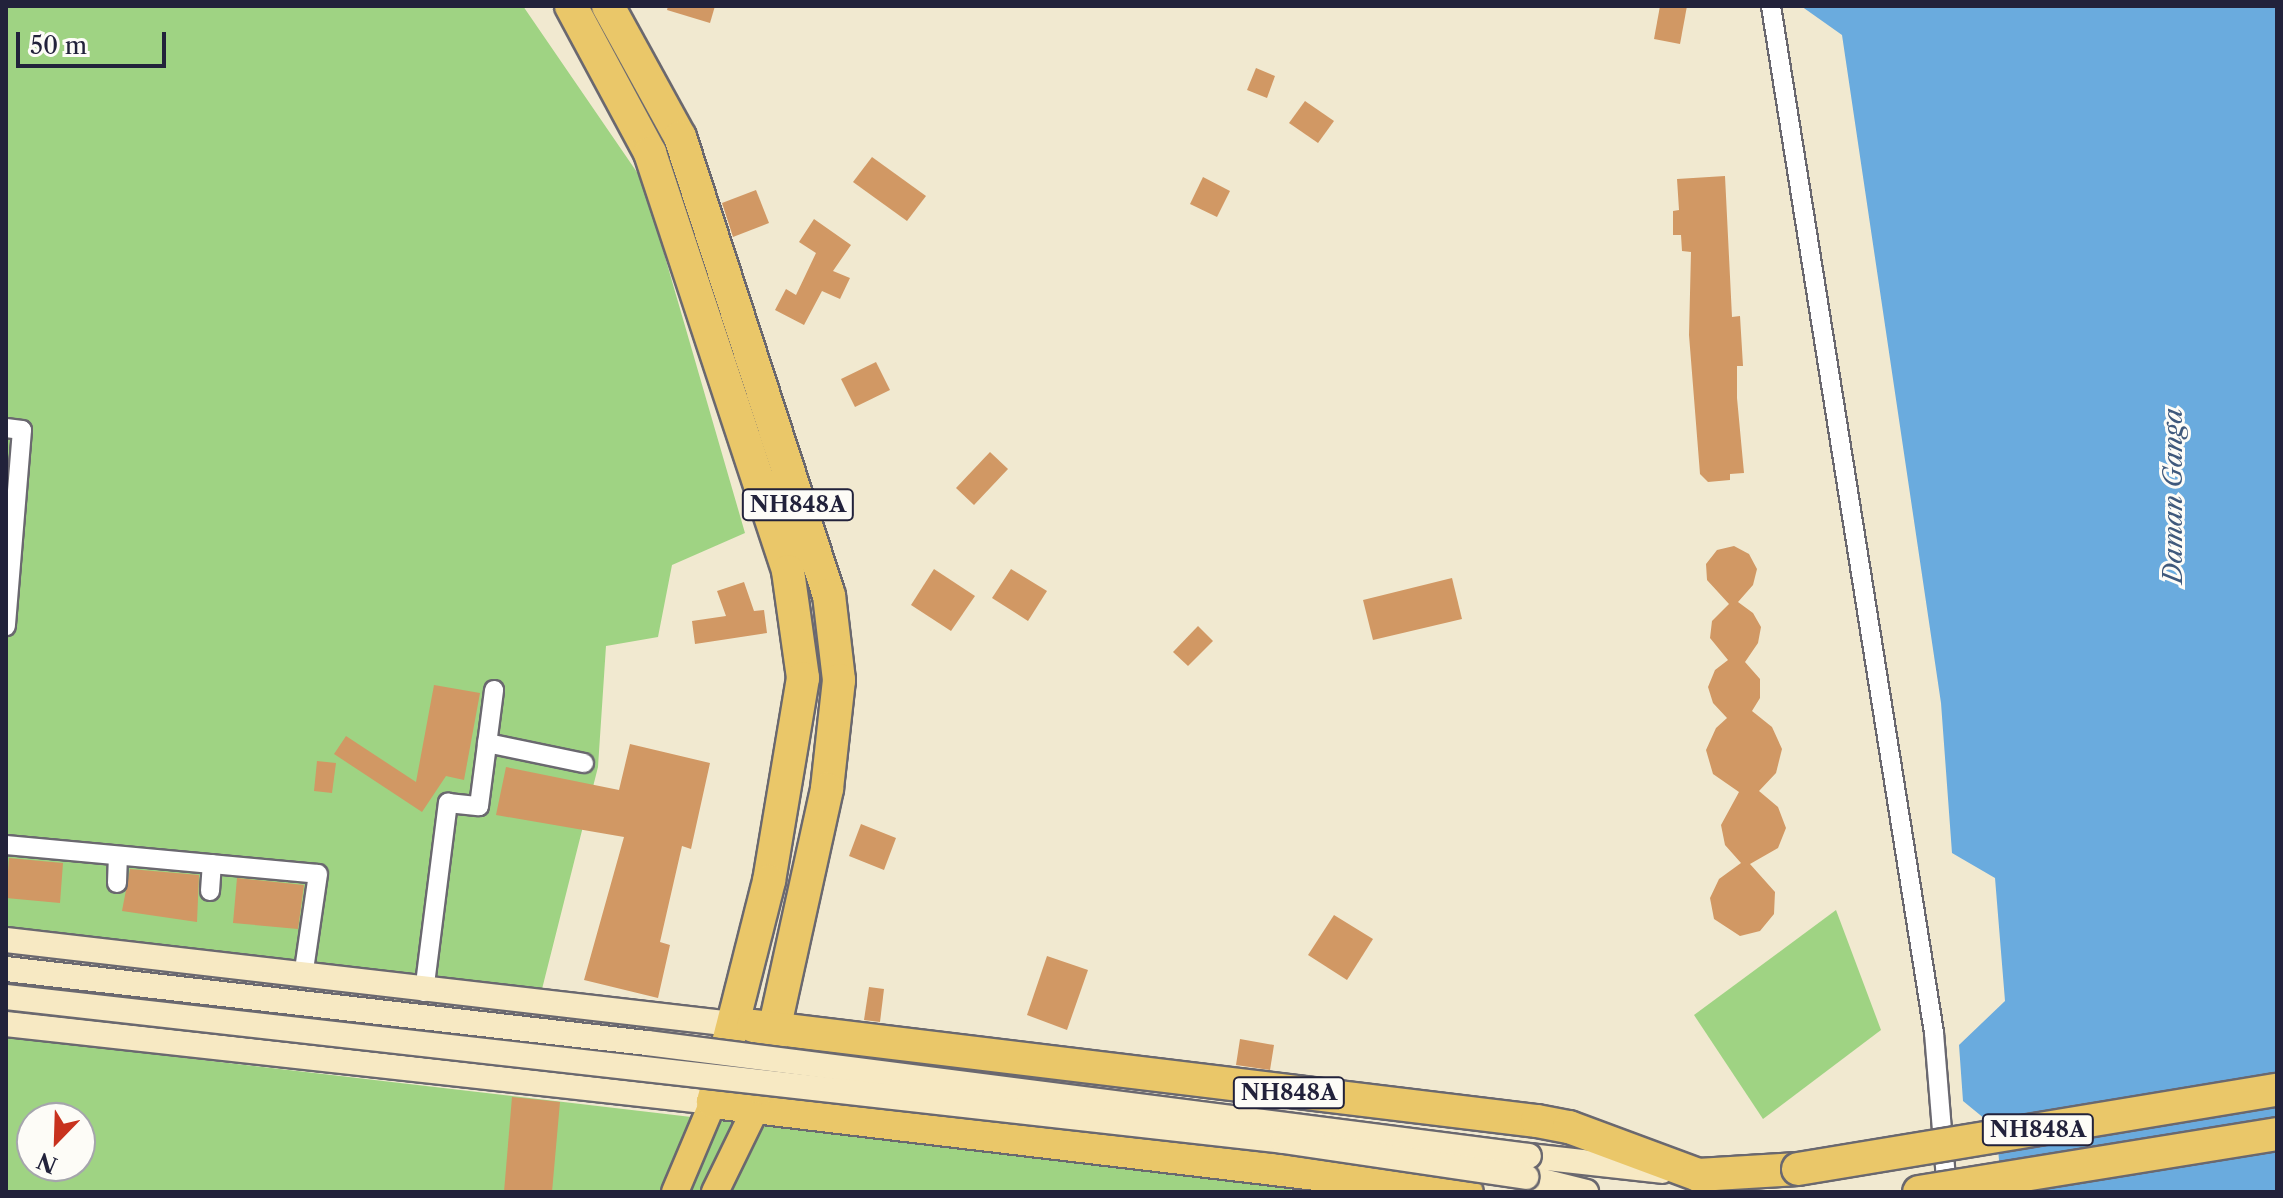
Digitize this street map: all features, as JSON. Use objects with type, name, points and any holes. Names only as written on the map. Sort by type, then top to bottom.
[{"type":"highway","name":"NH848A","points":[[571,6],[650,153],[788,571],[803,678],[769,881],[732,1024],[1537,1121],[1569,1127],[1698,1175],[1798,1169],[2277,1090]]},
{"type":"highway","name":"NH848A","points":[[608,6],[680,137],[829,595],[839,680],[827,789],[773,1029]]},
{"type":"highway","points":[[732,1024],[713,1102],[755,1110],[1467,1192]]},
{"type":"highway","points":[[755,1110],[773,1029]]},
{"type":"highway","name":"NH848A","points":[[1919,1192],[2277,1134]]},
{"type":"main road","points":[[6,940],[424,992],[732,1024]]},
{"type":"main road","points":[[6,969],[647,1043],[1528,1166],[1586,1192]]},
{"type":"main road","points":[[6,997],[1283,1141],[1528,1166],[1698,1175]]},
{"type":"main road","points":[[6,1024],[713,1102],[675,1192]]},
{"type":"main road","points":[[715,1192],[755,1110]]},
{"type":"street","points":[[1771,6],[1934,1033],[1947,1192]]},
{"type":"street","points":[[6,428],[22,430],[6,626]]},
{"type":"street","points":[[424,992],[448,803],[479,806],[494,690]]},
{"type":"street","points":[[487,743],[584,763]]},
{"type":"street","points":[[6,845],[318,874],[303,977]]},
{"type":"street","points":[[117,883],[118,856]]},
{"type":"street","points":[[210,891],[212,864]]},
{"type":"green space","points":[[6,6],[523,6],[643,181],[745,533],[672,565],[658,637],[606,646],[598,767],[540,997],[6,928]]},
{"type":"green space","points":[[1836,910],[1881,1030],[1763,1119],[1694,1015]]},
{"type":"green space","points":[[6,1037],[1000,1153],[1293,1183],[1291,1192],[6,1192]]},
{"type":"water","name":"Daman Ganga","points":[[1801,6],[2277,6],[2277,1192],[2002,1192],[1996,1128],[1963,1101],[1959,1045],[2005,1001],[1995,878],[1952,853],[1941,703],[1842,35]]},
{"type":"building","points":[[668,6],[715,6],[710,23],[667,10]]},
{"type":"building","points":[[1660,6],[1687,6],[1680,44],[1654,39]]},
{"type":"building","points":[[1256,68],[1275,76],[1267,98],[1247,90]]},
{"type":"building","points":[[1305,101],[1334,121],[1318,143],[1289,123]]},
{"type":"building","points":[[872,157],[926,196],[907,221],[853,182]]},
{"type":"building","points":[[1725,176],[1732,317],[1740,316],[1743,366],[1737,366],[1737,398],[1744,473],[1730,474],[1730,480],[1708,482],[1700,474],[1689,335],[1691,252],[1682,251],[1681,235],[1673,235],[1673,211],[1679,210],[1677,179]]},
{"type":"building","points":[[1203,177],[1230,191],[1217,217],[1190,204]]},
{"type":"building","points":[[756,190],[769,223],[733,237],[722,203]]},
{"type":"building","points":[[814,219],[851,245],[833,271],[850,278],[840,299],[822,291],[804,325],[775,310],[786,289],[796,295],[816,253],[799,242]]},
{"type":"building","points":[[876,362],[890,390],[855,407],[841,379]]},
{"type":"building","points":[[990,452],[1008,469],[974,505],[956,488]]},
{"type":"building","points":[[1734,546],[1749,554],[1757,569],[1753,585],[1738,602],[1753,613],[1761,627],[1758,643],[1745,662],[1760,679],[1760,698],[1752,711],[1772,727],[1782,749],[1776,773],[1759,791],[1778,807],[1786,828],[1778,848],[1750,864],[1775,892],[1774,914],[1760,931],[1740,936],[1714,919],[1710,898],[1719,879],[1741,863],[1725,845],[1721,825],[1739,792],[1713,774],[1706,750],[1716,728],[1727,718],[1713,703],[1708,687],[1715,670],[1728,660],[1710,638],[1712,621],[1729,604],[1707,580],[1706,564],[1717,550]]},
{"type":"building","points":[[934,569],[975,596],[951,631],[911,605]]},
{"type":"building","points":[[1011,569],[1047,591],[1028,621],[992,598]]},
{"type":"building","points":[[1452,578],[1462,619],[1373,640],[1363,600]]},
{"type":"building","points":[[744,582],[754,611],[764,610],[767,633],[695,644],[692,621],[726,616],[717,591]]},
{"type":"building","points":[[1198,626],[1213,641],[1188,666],[1173,652]]},
{"type":"building","points":[[434,685],[480,693],[464,780],[446,776],[422,812],[334,754],[346,736],[416,782]]},
{"type":"building","points":[[630,744],[710,763],[691,849],[682,846],[660,942],[670,945],[658,998],[584,980],[624,837],[496,815],[506,767],[619,790]]},
{"type":"building","points":[[317,761],[336,763],[332,793],[314,791]]},
{"type":"building","points":[[861,824],[896,838],[884,870],[849,856]]},
{"type":"building","points":[[9,858],[63,863],[60,903],[6,898]]},
{"type":"building","points":[[130,869],[199,875],[197,922],[122,911]]},
{"type":"building","points":[[237,878],[304,885],[298,929],[233,923]]},
{"type":"building","points":[[1334,915],[1373,939],[1347,980],[1308,955]]},
{"type":"building","points":[[1047,956],[1088,970],[1067,1030],[1027,1015]]},
{"type":"building","points":[[869,987],[884,989],[880,1022],[864,1020]]},
{"type":"building","points":[[1240,1039],[1274,1045],[1270,1070],[1236,1065]]},
{"type":"building","points":[[512,1097],[560,1102],[552,1192],[504,1192]]}]
